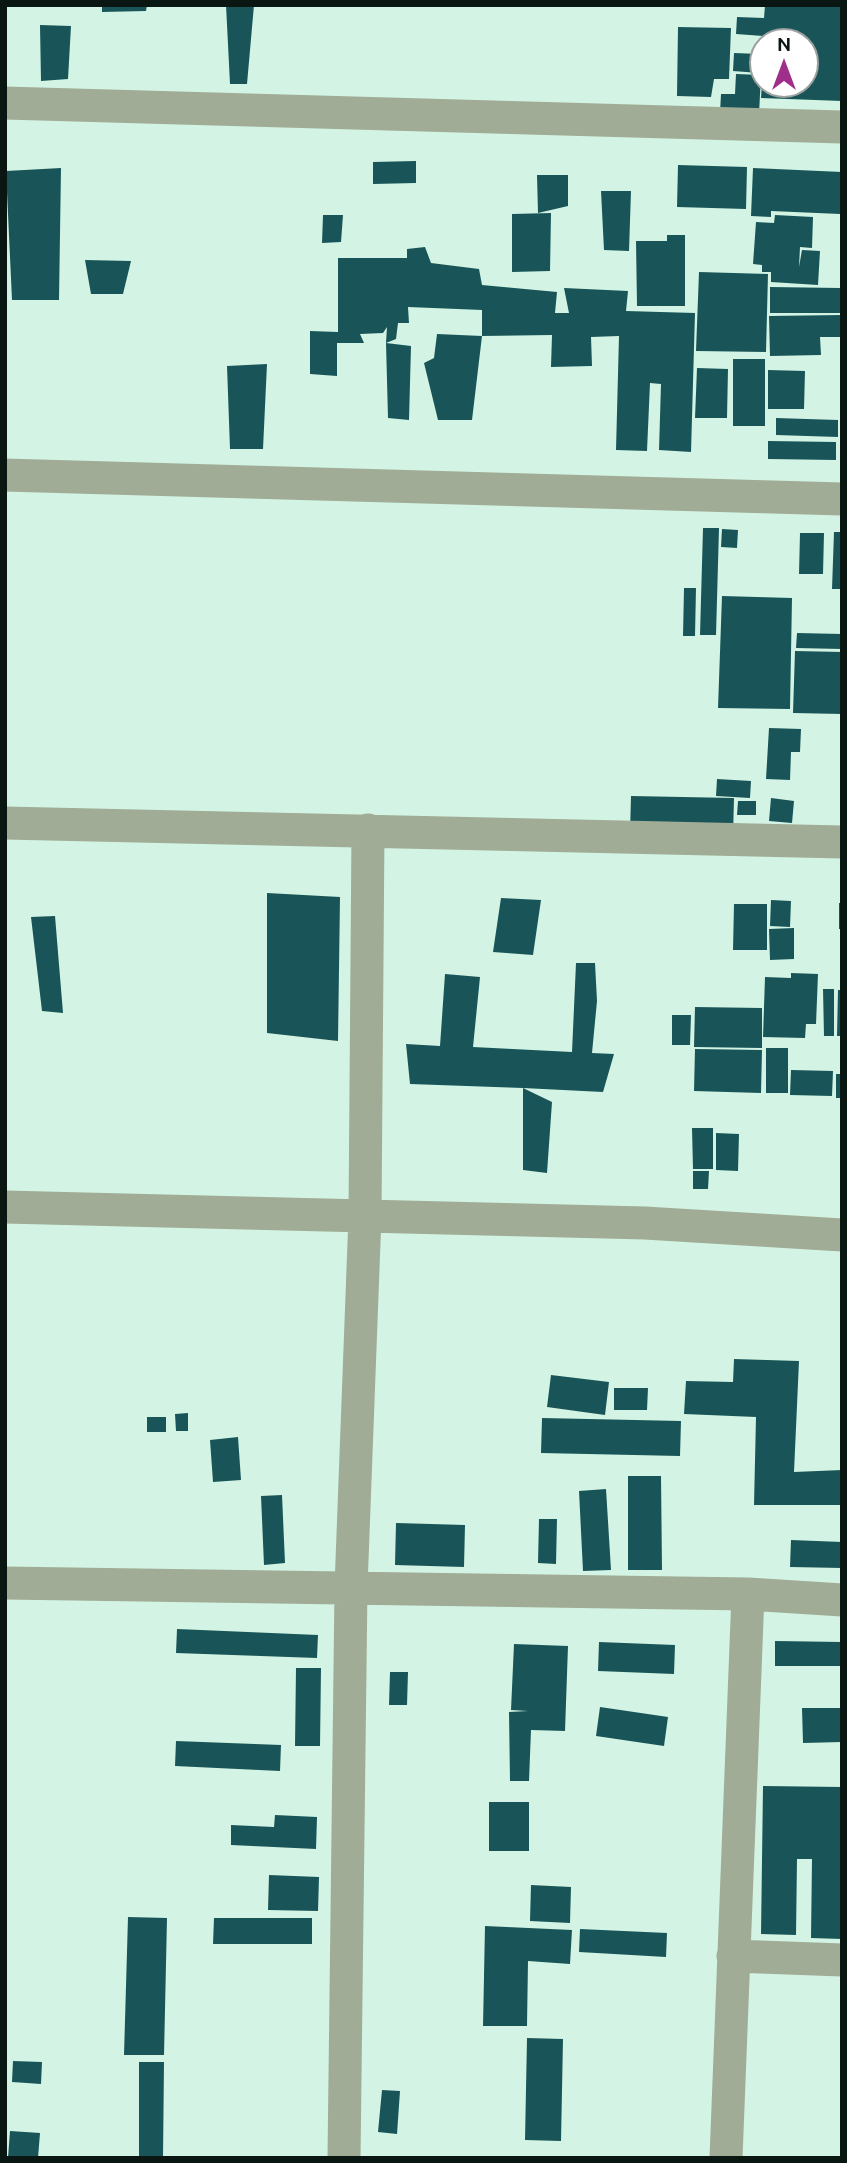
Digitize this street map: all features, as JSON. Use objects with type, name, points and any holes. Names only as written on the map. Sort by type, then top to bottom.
[{"type":"street","points":[[5,103],[842,127]]},
{"type":"street","points":[[5,475],[842,499]]},
{"type":"street","points":[[5,822],[842,842]]},
{"type":"street","points":[[344,2158],[351,1587],[365,1216],[368,830]]},
{"type":"street","points":[[5,1207],[645,1223],[842,1235]]},
{"type":"street","points":[[5,1583],[748,1594],[842,1600]]},
{"type":"street","points":[[726,2158],[748,1594]]},
{"type":"street","points":[[733,1956],[842,1960]]},
{"type":"building","points":[[102,5],[147,5],[146,11],[102,12]]},
{"type":"building","points":[[226,5],[254,5],[247,84],[230,84]]},
{"type":"building","points":[[765,5],[842,5],[842,101],[761,98],[819,98],[819,28],[749,28],[749,35],[736,34],[737,17],[764,18]]},
{"type":"building","points":[[40,25],[71,26],[68,79],[41,81]]},
{"type":"building","points":[[678,27],[731,28],[729,79],[714,79],[711,97],[677,96]]},
{"type":"building","points":[[734,53],[749,54],[749,72],[733,71]]},
{"type":"building","points":[[736,74],[749,75],[749,98],[760,98],[759,114],[720,113],[721,94],[735,94]]},
{"type":"building","points":[[416,161],[416,183],[373,184],[373,162]]},
{"type":"building","points":[[678,165],[747,167],[746,209],[677,207]]},
{"type":"building","points":[[61,168],[59,300],[12,300],[6,171]]},
{"type":"building","points":[[753,168],[842,172],[840,214],[771,211],[771,217],[751,216]]},
{"type":"building","points":[[537,175],[568,175],[568,206],[538,213]]},
{"type":"building","points":[[601,191],[631,191],[629,251],[604,250]]},
{"type":"building","points":[[551,213],[550,271],[512,272],[512,214]]},
{"type":"building","points":[[323,215],[343,215],[341,242],[322,243]]},
{"type":"building","points":[[775,215],[813,217],[812,248],[800,247],[799,267],[802,250],[820,251],[818,285],[771,282],[771,272],[762,272],[762,265],[753,264],[756,222],[774,223]]},
{"type":"building","points":[[667,235],[685,235],[685,306],[637,306],[636,241],[667,241]]},
{"type":"building","points":[[425,247],[431,263],[479,269],[482,285],[557,292],[555,313],[569,313],[564,288],[628,291],[626,311],[695,313],[691,452],[659,450],[661,384],[650,383],[647,451],[616,450],[619,336],[591,337],[592,366],[551,367],[552,335],[482,336],[482,310],[408,307],[409,323],[398,323],[396,339],[386,343],[387,327],[383,333],[360,334],[364,343],[337,343],[337,376],[310,374],[310,331],[338,332],[338,258],[407,258],[407,249]]},
{"type":"building","points":[[85,260],[131,261],[123,294],[91,294]]},
{"type":"building","points":[[699,272],[768,274],[766,352],[696,351]]},
{"type":"building","points":[[770,287],[840,288],[840,313],[770,313]]},
{"type":"building","points":[[842,315],[842,337],[820,337],[821,355],[770,356],[769,316]]},
{"type":"building","points":[[437,334],[482,336],[472,420],[438,420],[424,363],[434,358]]},
{"type":"building","points":[[386,343],[411,346],[409,420],[388,418]]},
{"type":"building","points":[[733,359],[765,359],[765,426],[733,426]]},
{"type":"building","points":[[267,364],[263,449],[230,449],[227,366]]},
{"type":"building","points":[[697,368],[728,369],[727,418],[695,418]]},
{"type":"building","points":[[768,370],[805,371],[804,409],[768,409]]},
{"type":"building","points":[[776,418],[838,420],[838,437],[776,435]]},
{"type":"building","points":[[768,441],[836,442],[836,460],[768,459]]},
{"type":"building","points":[[703,528],[719,528],[716,635],[700,635]]},
{"type":"building","points":[[722,529],[738,530],[737,548],[721,547]]},
{"type":"building","points":[[834,532],[842,532],[842,589],[832,589]]},
{"type":"building","points":[[800,533],[824,533],[823,574],[799,574]]},
{"type":"building","points":[[684,588],[696,588],[695,636],[683,636]]},
{"type":"building","points":[[722,596],[792,598],[790,709],[718,708]]},
{"type":"building","points":[[797,633],[842,634],[842,649],[796,648]]},
{"type":"building","points":[[795,651],[842,652],[842,714],[793,713]]},
{"type":"building","points":[[769,728],[801,729],[800,752],[791,752],[790,780],[766,779]]},
{"type":"building","points":[[717,779],[751,781],[750,798],[716,796]]},
{"type":"building","points":[[631,796],[734,798],[733,836],[630,833]]},
{"type":"building","points":[[771,798],[794,801],[792,823],[769,821]]},
{"type":"building","points":[[738,801],[756,801],[756,815],[737,815]]},
{"type":"building","points":[[267,893],[340,897],[338,1041],[267,1033]]},
{"type":"building","points":[[501,898],[541,900],[533,955],[493,952]]},
{"type":"building","points":[[771,900],[791,901],[790,927],[770,926]]},
{"type":"building","points":[[839,903],[842,903],[842,929],[839,929]]},
{"type":"building","points":[[734,904],[767,904],[767,950],[733,950]]},
{"type":"building","points":[[55,916],[63,1013],[42,1011],[31,917]]},
{"type":"building","points":[[794,928],[794,959],[770,960],[769,929]]},
{"type":"building","points":[[576,963],[595,963],[597,1001],[592,1053],[614,1054],[603,1092],[410,1084],[406,1044],[440,1046],[445,974],[480,977],[473,1047],[572,1052]]},
{"type":"building","points":[[791,973],[818,974],[816,1024],[806,1024],[805,1038],[763,1037],[765,977],[791,978]]},
{"type":"building","points":[[823,989],[834,989],[834,1036],[824,1036]]},
{"type":"building","points":[[838,990],[842,990],[842,1036],[837,1036]]},
{"type":"building","points":[[695,1007],[762,1008],[762,1048],[694,1047]]},
{"type":"building","points":[[672,1015],[691,1015],[690,1045],[672,1045]]},
{"type":"building","points":[[766,1048],[788,1048],[788,1093],[766,1093]]},
{"type":"building","points":[[695,1049],[762,1050],[761,1093],[694,1091]]},
{"type":"building","points":[[791,1070],[833,1071],[832,1096],[790,1095]]},
{"type":"building","points":[[836,1074],[842,1074],[842,1098],[836,1098]]},
{"type":"building","points":[[523,1088],[552,1102],[547,1173],[523,1170]]},
{"type":"building","points":[[692,1128],[713,1128],[713,1169],[693,1169]]},
{"type":"building","points":[[716,1133],[739,1134],[738,1171],[716,1170]]},
{"type":"building","points":[[693,1171],[709,1171],[708,1189],[693,1189]]},
{"type":"building","points":[[734,1359],[799,1361],[794,1472],[842,1470],[842,1505],[754,1505],[756,1417],[684,1414],[686,1381],[733,1382]]},
{"type":"building","points":[[551,1375],[609,1382],[605,1415],[547,1407]]},
{"type":"building","points":[[614,1388],[648,1388],[647,1410],[614,1410]]},
{"type":"building","points":[[188,1413],[188,1431],[176,1431],[175,1414]]},
{"type":"building","points":[[147,1417],[166,1417],[166,1432],[147,1432]]},
{"type":"building","points":[[542,1418],[681,1421],[680,1456],[541,1453]]},
{"type":"building","points":[[238,1437],[241,1480],[213,1482],[210,1440]]},
{"type":"building","points":[[628,1476],[661,1476],[662,1570],[628,1570]]},
{"type":"building","points":[[606,1489],[611,1570],[583,1571],[579,1491]]},
{"type":"building","points":[[282,1495],[285,1563],[264,1565],[261,1496]]},
{"type":"building","points":[[539,1519],[557,1519],[556,1564],[538,1563]]},
{"type":"building","points":[[396,1523],[465,1525],[464,1567],[395,1565]]},
{"type":"building","points":[[791,1540],[842,1542],[842,1568],[790,1567]]},
{"type":"building","points":[[177,1629],[318,1635],[317,1658],[176,1653]]},
{"type":"building","points":[[775,1641],[842,1642],[842,1666],[775,1666]]},
{"type":"building","points":[[599,1642],[675,1645],[674,1674],[598,1671]]},
{"type":"building","points":[[514,1644],[568,1646],[565,1731],[531,1730],[529,1781],[510,1781],[509,1712],[528,1711],[511,1710]]},
{"type":"building","points":[[296,1668],[321,1668],[320,1746],[295,1746]]},
{"type":"building","points":[[390,1672],[408,1672],[407,1705],[389,1705]]},
{"type":"building","points":[[600,1707],[668,1717],[664,1746],[596,1736]]},
{"type":"building","points":[[802,1708],[842,1708],[842,1742],[803,1743]]},
{"type":"building","points":[[176,1741],[281,1745],[280,1771],[175,1766]]},
{"type":"building","points":[[763,1786],[842,1787],[842,1939],[811,1938],[812,1859],[797,1859],[796,1935],[761,1934]]},
{"type":"building","points":[[489,1802],[529,1802],[529,1851],[489,1851]]},
{"type":"building","points":[[275,1815],[317,1817],[316,1849],[231,1845],[231,1825],[274,1827]]},
{"type":"building","points":[[269,1875],[319,1877],[318,1911],[268,1910]]},
{"type":"building","points":[[531,1885],[571,1887],[570,1923],[530,1921]]},
{"type":"building","points":[[128,1917],[167,1918],[164,2055],[124,2055]]},
{"type":"building","points":[[214,1918],[312,1918],[312,1944],[213,1944]]},
{"type":"building","points":[[485,1926],[572,1930],[570,1964],[528,1961],[527,2026],[483,2026]]},
{"type":"building","points":[[580,1929],[667,1933],[666,1957],[579,1952]]},
{"type":"building","points":[[527,2038],[563,2039],[561,2141],[525,2140]]},
{"type":"building","points":[[13,2061],[42,2062],[41,2084],[12,2082]]},
{"type":"building","points":[[139,2062],[164,2062],[163,2158],[139,2158]]},
{"type":"building","points":[[382,2090],[400,2091],[397,2134],[378,2132]]},
{"type":"building","points":[[10,2131],[40,2133],[38,2158],[8,2158]]}]
